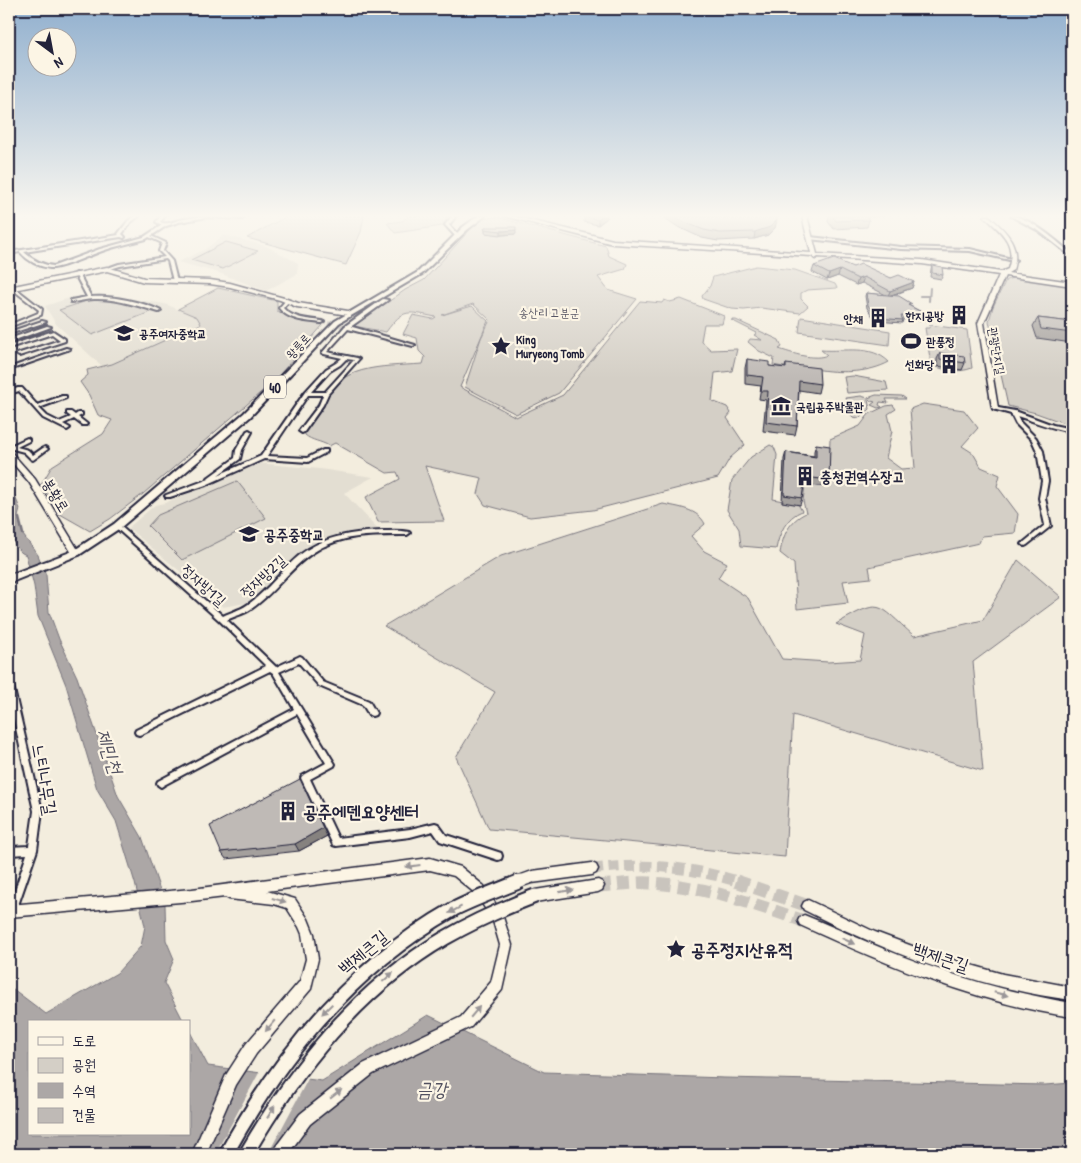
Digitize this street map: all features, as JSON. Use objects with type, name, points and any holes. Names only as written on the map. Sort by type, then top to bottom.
[{"type":"main road","points":[[11,288],[99,270]]},
{"type":"main road","points":[[113,270],[135,279],[230,285],[286,300],[297,305],[348,313]]},
{"type":"main road","name":"왕릉로","points":[[9,579],[76,553],[117,526],[247,415],[337,322],[348,313],[424,270]]},
{"type":"main road","points":[[979,270],[1072,284]]},
{"type":"main road","name":"관광단지길","points":[[995,408],[981,324],[1004,274],[1010,270]]},
{"type":"main road","points":[[348,328],[407,281]]},
{"type":"main road","name":"봉황로","points":[[9,455],[32,481],[76,553]]},
{"type":"main road","points":[[11,911],[192,895],[430,864],[457,871],[480,890],[498,918],[506,945],[497,985],[466,1022],[368,1069],[306,1119],[279,1154]]},
{"type":"main road","name":"백제큰길","points":[[226,1154],[277,1068],[323,1012],[373,966],[420,931],[455,909],[532,877],[592,869]]},
{"type":"main road","points":[[246,1154],[291,1081],[336,1026],[390,974],[433,944],[465,925],[505,906],[535,896],[598,886]]},
{"type":"main road","points":[[199,1154],[231,1080],[251,1049],[306,984],[312,959],[304,922],[291,903],[274,898],[214,892]]},
{"type":"main road","name":"백제큰길","points":[[808,906],[863,934],[912,954],[979,974],[1072,994]]},
{"type":"main road","name":"백제큰길","points":[[804,921],[878,954],[946,979],[1005,996],[1072,1010]]},
{"type":"street","points":[[50,270],[53,279]]},
{"type":"street","points":[[172,270],[175,281]]},
{"type":"street","points":[[77,274],[89,297]]},
{"type":"street","points":[[9,326],[40,314],[41,310],[11,288]]},
{"type":"street","points":[[72,301],[89,297],[128,301],[159,311]]},
{"type":"street","points":[[286,300],[282,304],[282,311],[322,322]]},
{"type":"street","points":[[9,333],[44,322]]},
{"type":"street","points":[[11,343],[49,327]]},
{"type":"street","points":[[302,431],[321,405],[326,394],[357,359],[324,353],[348,328],[413,345]]},
{"type":"street","points":[[11,343],[53,332],[63,340],[20,355]]},
{"type":"street","points":[[11,343],[26,363]]},
{"type":"street","points":[[9,370],[68,349]]},
{"type":"street","points":[[263,457],[307,393],[328,370],[345,357]]},
{"type":"street","points":[[9,393],[20,389],[45,417],[67,428]]},
{"type":"street","points":[[307,393],[326,394]]},
{"type":"street","points":[[37,407],[64,397]]},
{"type":"street","points":[[995,408],[1013,412],[1048,426],[1072,430]]},
{"type":"street","points":[[1013,412],[1018,422],[1034,439],[1040,451],[1045,481],[1042,498],[1048,526],[1025,544]]},
{"type":"street","points":[[60,424],[71,415],[80,414]]},
{"type":"street","points":[[71,415],[84,424]]},
{"type":"street","points":[[204,484],[218,471],[237,459],[249,432]]},
{"type":"street","points":[[11,446],[27,440]]},
{"type":"street","points":[[11,446],[26,451],[33,457],[45,449]]},
{"type":"street","points":[[168,496],[204,484],[263,457],[308,460],[325,451]]},
{"type":"street","name":"정자방1길","points":[[117,526],[222,619],[273,669],[331,764],[305,778],[336,842],[410,833],[435,827],[443,838],[498,856]]},
{"type":"street","name":"정자방2길","points":[[222,619],[252,605],[298,561],[323,544],[341,538],[382,533],[406,533]]},
{"type":"street","points":[[139,732],[273,669],[300,659],[321,684],[366,703],[372,713]]},
{"type":"street","name":"느티나무길","points":[[9,681],[11,701],[38,811],[33,850],[11,911]]},
{"type":"street","points":[[161,783],[299,710]]},
{"type":"street","points":[[9,850],[33,850]]},
{"type":"shaded area","points":[[209,270],[297,270],[297,274],[266,291]]},
{"type":"shaded area","name":"공주여자중학교","points":[[100,294],[165,304],[197,317],[201,324],[112,364],[102,366],[56,324],[45,306],[72,297]]},
{"type":"shaded area","name":"공주중학교","points":[[257,463],[320,469],[373,477],[344,493],[379,530],[332,541],[314,550],[246,603],[223,607],[128,528],[155,505],[165,503]]},
{"type":"green space","name":"송산리 고분군","points":[[433,270],[621,270],[598,277],[608,290],[637,299],[559,393],[516,414],[465,387],[481,338],[490,320],[473,304],[442,315],[472,306],[488,321],[460,387],[516,417],[563,395],[640,301],[662,303],[664,300],[670,302],[681,299],[724,316],[722,324],[704,324],[701,341],[711,350],[737,349],[732,371],[715,373],[712,401],[727,407],[731,413],[727,418],[745,445],[730,458],[718,478],[593,510],[530,517],[485,505],[478,494],[482,478],[425,466],[444,521],[378,522],[366,497],[400,479],[397,472],[387,473],[335,443],[329,446],[308,437],[305,435],[305,427],[307,420],[325,393],[349,375],[362,370],[423,364],[425,357],[419,351],[417,338],[403,334],[413,315],[433,319],[436,317],[407,313],[397,318],[386,332],[354,326],[405,290],[424,280]]},
{"type":"green space","points":[[739,270],[796,270],[835,284],[837,288],[807,290],[801,293],[801,299],[808,306],[800,313],[761,308],[732,309],[703,299],[702,296],[710,286],[713,277]]},
{"type":"green space","points":[[1016,277],[1072,286],[1072,423],[1064,423],[1008,406],[989,321],[993,307],[1006,280]]},
{"type":"green space","points":[[218,288],[277,301],[277,311],[292,318],[323,325],[274,381],[143,494],[110,519],[90,531],[60,514],[41,485],[52,466],[103,434],[112,420],[98,415],[89,395],[80,382],[88,375],[87,370],[112,364],[201,324],[197,317],[178,309]]},
{"type":"green space","points":[[93,299],[128,303],[153,311],[92,335],[59,310]]},
{"type":"green space","points":[[801,317],[890,331],[889,345],[799,332]]},
{"type":"green space","points":[[731,320],[736,320],[779,340],[782,347],[779,349],[796,354],[822,357],[827,355],[821,350],[857,350],[882,356],[889,362],[873,368],[846,372],[773,365],[774,358],[759,351],[748,342],[750,339],[762,340],[754,335],[757,333]]},
{"type":"green space","points":[[930,325],[967,330],[972,368],[951,370],[931,364],[925,328],[929,328]]},
{"type":"green space","points":[[853,376],[886,382],[888,390],[847,393],[844,377]]},
{"type":"green space","points":[[876,395],[902,396],[906,399],[886,399],[888,403],[880,402],[879,405],[882,407],[878,408],[871,405],[875,402],[868,400],[870,409],[868,411],[863,411],[861,406],[858,406],[860,411],[857,413],[862,415],[859,418],[853,417],[846,410],[848,404],[846,398],[861,396],[868,398]]},
{"type":"green space","points":[[923,404],[964,410],[978,428],[962,446],[973,453],[981,467],[1000,475],[997,486],[1018,514],[1015,533],[982,536],[979,543],[869,567],[871,578],[843,581],[848,603],[797,609],[794,564],[780,553],[783,540],[791,524],[806,513],[803,501],[805,485],[828,487],[830,439],[860,426],[869,414],[886,406],[893,405],[896,409],[888,414],[892,431],[886,458],[901,469],[915,468],[910,409]]},
{"type":"green space","points":[[770,445],[774,447],[777,455],[773,499],[798,504],[802,511],[792,517],[784,527],[776,549],[741,546],[739,529],[727,510],[732,480],[751,457]]},
{"type":"green space","points":[[237,481],[266,518],[182,560],[148,526],[158,515]]},
{"type":"green space","points":[[663,504],[693,512],[702,519],[705,524],[691,536],[704,551],[727,563],[718,578],[748,598],[782,659],[828,662],[860,660],[865,635],[836,624],[871,607],[885,610],[914,636],[983,620],[1018,560],[1061,597],[973,662],[983,771],[793,715],[785,857],[489,829],[456,757],[495,692],[384,626],[501,556]]},
{"type":"water","name":"금강","points":[[9,481],[20,509],[18,517],[23,535],[38,555],[46,575],[49,612],[77,677],[118,796],[142,837],[165,905],[166,940],[174,959],[164,983],[183,1020],[28,1020],[28,1136],[190,1136],[190,1032],[208,1066],[322,1081],[428,1015],[544,1072],[1045,1085],[1072,1083],[1072,1154],[9,1154],[9,986],[46,1014],[117,973],[141,946],[145,926],[135,883],[116,821],[97,789],[66,685],[38,616],[34,586],[26,555],[19,550],[11,533],[8,511]]},
{"type":"pier","points":[[260,1071],[309,1077],[268,1154],[215,1154]]},
{"type":"building","points":[[822,270],[839,270],[829,274]]},
{"type":"building","points":[[841,270],[874,270],[891,278],[899,275],[914,282],[890,291],[864,277],[858,279]]},
{"type":"building","points":[[932,270],[942,270],[943,275],[932,273]]},
{"type":"building","points":[[866,293],[899,296],[912,304],[908,305],[933,318],[901,316],[903,320],[877,318],[868,305]]},
{"type":"building","points":[[958,308],[964,309],[964,316],[958,315]]},
{"type":"building","points":[[1038,318],[1072,322],[1072,333],[1041,329]]},
{"type":"building","points":[[940,353],[964,356],[965,363],[940,359]]},
{"type":"building","name":"국립공주박물관","points":[[747,359],[769,362],[769,366],[786,368],[786,364],[819,368],[820,384],[799,381],[797,426],[766,422],[768,391],[761,391],[763,377],[747,375]]},
{"type":"building","name":"충청권역수장고","points":[[816,444],[830,446],[829,480],[805,477],[802,498],[784,495],[786,452],[816,457]]},
{"type":"building","name":"공주에덴요양센터","points":[[300,779],[323,828],[295,844],[221,852],[210,826]]},
{"type":"waterway","points":[[929,301],[930,288]]},
{"type":"waterway","points":[[920,296],[929,296]]},
{"type":"waterway","name":"제민천","points":[[19,518],[23,534]]},
{"type":"tunnel","points":[[322,322],[347,327]]},
{"type":"tunnel","points":[[592,869],[631,866],[667,867],[703,872],[740,882]]},
{"type":"tunnel","points":[[736,881],[808,906]]},
{"type":"tunnel","points":[[598,886],[645,883],[691,888],[729,897],[804,921]]},
{"type":"place","name":"한지공방","points":[[959,315]]},
{"type":"place","name":"안채","points":[[878,318]]},
{"type":"place","name":"공주여자중학교","points":[[124,333]]},
{"type":"place","name":"관풍정","points":[[911,341]]},
{"type":"place","name":"King Muryeong Tomb","points":[[501,346]]},
{"type":"place","name":"선화당","points":[[949,364]]},
{"type":"place","name":"국립공주박물관","points":[[781,406]]},
{"type":"place","name":"충청권역수장고","points":[[805,476]]},
{"type":"place","name":"공주중학교","points":[[249,534]]},
{"type":"place","name":"공주에덴요양센터","points":[[288,811]]},
{"type":"place","name":"공주정지산유적","points":[[676,949]]}]
